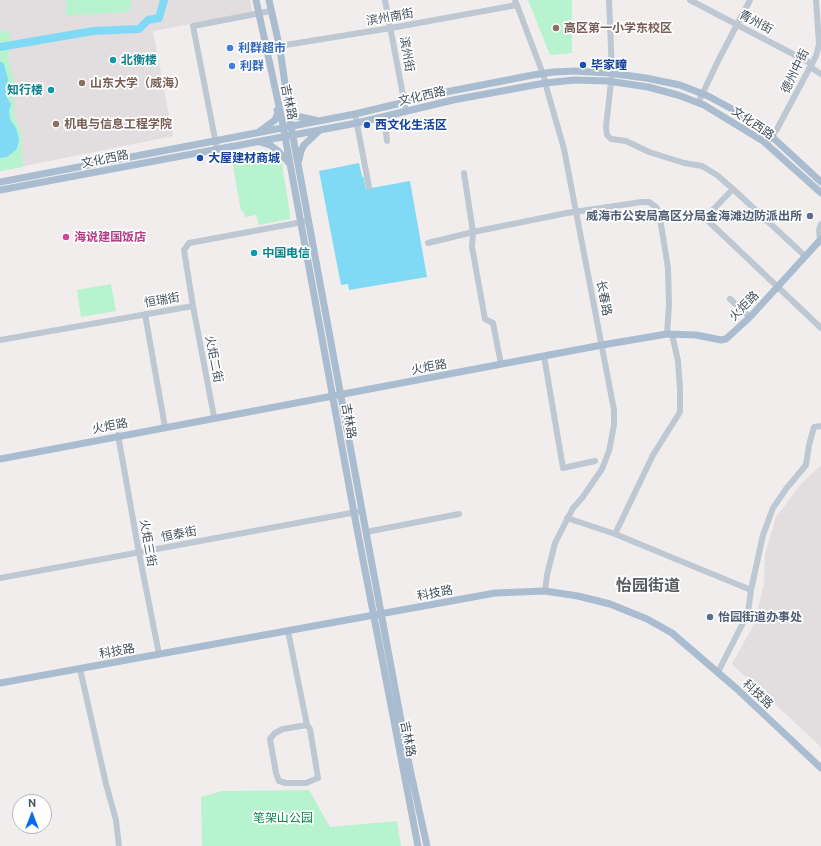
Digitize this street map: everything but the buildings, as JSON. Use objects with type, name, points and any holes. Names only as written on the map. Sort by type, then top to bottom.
[{"type":"main road","name":"吉林路","points":[[256,0],[277,104],[290,164],[305,222],[341,395],[410,769],[427,846]]},
{"type":"main road","name":"吉林路","points":[[269,0],[279,46],[333,396],[418,846]]},
{"type":"main road","name":"文化西路","points":[[0,182],[355,114],[451,91],[543,74],[575,71],[612,73],[646,78],[680,85],[702,94],[745,116],[773,136],[821,182]]},
{"type":"main road","name":"文化西路","points":[[0,190],[357,123],[453,100],[545,83],[575,80],[611,81],[648,87],[678,95],[698,103],[731,121],[766,144],[821,193]]},
{"type":"main road","points":[[288,103],[292,114],[319,121]]},
{"type":"main road","points":[[256,133],[274,120],[278,113],[277,104]]},
{"type":"main road","points":[[298,164],[304,145],[321,130]]},
{"type":"main road","points":[[257,142],[270,145],[290,164]]},
{"type":"main road","name":"火炬路","points":[[0,456],[669,334],[696,335],[726,340],[750,318],[821,239]]},
{"type":"main road","name":"科技路","points":[[0,683],[495,593],[546,591],[578,596],[610,604],[648,619],[672,633],[718,672],[821,768]]},
{"type":"street","name":"滨州街","points":[[385,0],[406,111]]},
{"type":"street","points":[[609,0],[612,73],[606,127],[607,135],[611,139],[626,141],[649,152],[684,163],[702,166],[717,175],[805,256]]},
{"type":"street","name":"青州街","points":[[690,0],[811,65],[821,74]]},
{"type":"street","points":[[698,103],[750,0]]},
{"type":"street","name":"德州中街","points":[[766,144],[773,136],[816,56],[819,44],[816,0]]},
{"type":"street","name":"滨州南街","points":[[266,50],[279,46],[391,28],[516,2]]},
{"type":"street","name":"长春路","points":[[516,2],[543,74],[564,148],[614,410],[612,439],[602,469],[582,498],[572,508],[555,543],[546,575],[546,591]]},
{"type":"street","points":[[217,149],[193,26],[258,14],[271,10]]},
{"type":"street","points":[[355,114],[369,187]]},
{"type":"street","points":[[385,124],[387,141]]},
{"type":"street","points":[[464,173],[473,232],[472,247],[485,319],[494,323],[501,364]]},
{"type":"street","points":[[733,189],[705,218],[821,328]]},
{"type":"street","points":[[428,243],[473,232],[567,213],[642,202],[649,202],[656,207],[659,212],[668,268],[669,334],[678,361],[680,412],[654,455],[615,534]]},
{"type":"street","name":"恒瑞街","points":[[0,340],[193,306],[184,250],[189,243],[305,222]]},
{"type":"street","points":[[821,224],[819,230],[821,239]]},
{"type":"street","points":[[730,299],[750,318]]},
{"type":"street","name":"火炬二街","points":[[193,306],[214,417]]},
{"type":"street","points":[[145,314],[165,427]]},
{"type":"street","points":[[544,356],[563,468],[595,461]]},
{"type":"street","points":[[718,672],[748,614],[751,590],[763,535],[773,508],[786,489],[806,465],[809,444],[814,427],[821,426]]},
{"type":"street","name":"火炬三街","points":[[118,435],[159,654]]},
{"type":"street","name":"恒泰街","points":[[0,578],[362,511]]},
{"type":"street","points":[[366,532],[459,514]]},
{"type":"street","points":[[567,518],[615,534],[751,590]]},
{"type":"street","points":[[288,631],[307,725],[310,729],[318,778],[306,783],[286,783],[279,781],[276,773],[270,739],[275,733],[283,729],[307,725]]},
{"type":"street","points":[[80,669],[106,784],[116,820],[119,846]]},
{"type":"shaded area","name":"山东大学（威海）","points":[[0,0],[250,0],[252,13],[153,31],[173,136],[0,171]]},
{"type":"shaded area","points":[[821,465],[821,747],[732,664],[754,624],[764,584],[765,554],[776,517],[801,484]]},
{"type":"green space","points":[[66,0],[131,0],[131,9],[127,12],[68,15],[66,13]]},
{"type":"green space","name":"高区第一小学东校区","points":[[528,0],[572,0],[572,53],[550,55]]},
{"type":"green space","points":[[5,30],[11,35],[8,58],[14,81],[12,91],[14,117],[21,131],[23,167],[0,171],[0,31]]},
{"type":"green space","points":[[266,154],[273,155],[282,164],[290,219],[259,225],[256,215],[245,217],[243,211],[241,211],[232,161]]},
{"type":"green space","points":[[111,284],[116,311],[81,317],[77,290]]},
{"type":"green space","name":"笔架山公园","points":[[309,790],[330,827],[397,821],[401,846],[202,846],[201,797],[222,791]]},
{"type":"water","points":[[0,61],[4,64],[9,83],[7,97],[11,103],[9,111],[10,119],[16,128],[19,139],[17,149],[7,157],[0,158]]},
{"type":"water","points":[[359,163],[366,189],[410,181],[427,277],[349,290],[348,284],[341,285],[319,171]]},
{"type":"waterway","points":[[0,47],[93,31],[139,29],[148,20],[159,18],[164,0]]},
{"type":"place","name":"高区第一小学东校区","points":[[556,28]]},
{"type":"place","name":"利群超市","points":[[230,48]]},
{"type":"place","name":"北衡楼","points":[[113,60]]},
{"type":"place","name":"毕家疃","points":[[583,65]]},
{"type":"place","name":"利群","points":[[232,66]]},
{"type":"place","name":"山东大学（威海）","points":[[82,83]]},
{"type":"place","name":"知行楼","points":[[51,90]]},
{"type":"place","name":"机电与信息工程学院","points":[[56,124]]},
{"type":"place","name":"西文化生活区","points":[[367,125]]},
{"type":"place","name":"大屋建材商城","points":[[200,158]]},
{"type":"place","name":"威海市公安局高区分局金海滩边防派出所","points":[[810,216]]},
{"type":"place","name":"海说建国饭店","points":[[66,237]]},
{"type":"place","name":"中国电信","points":[[254,253]]},
{"type":"place","name":"怡园街道办事处","points":[[710,617]]},
{"type":"district","name":"怡园街道","points":[[648,586]]}]
